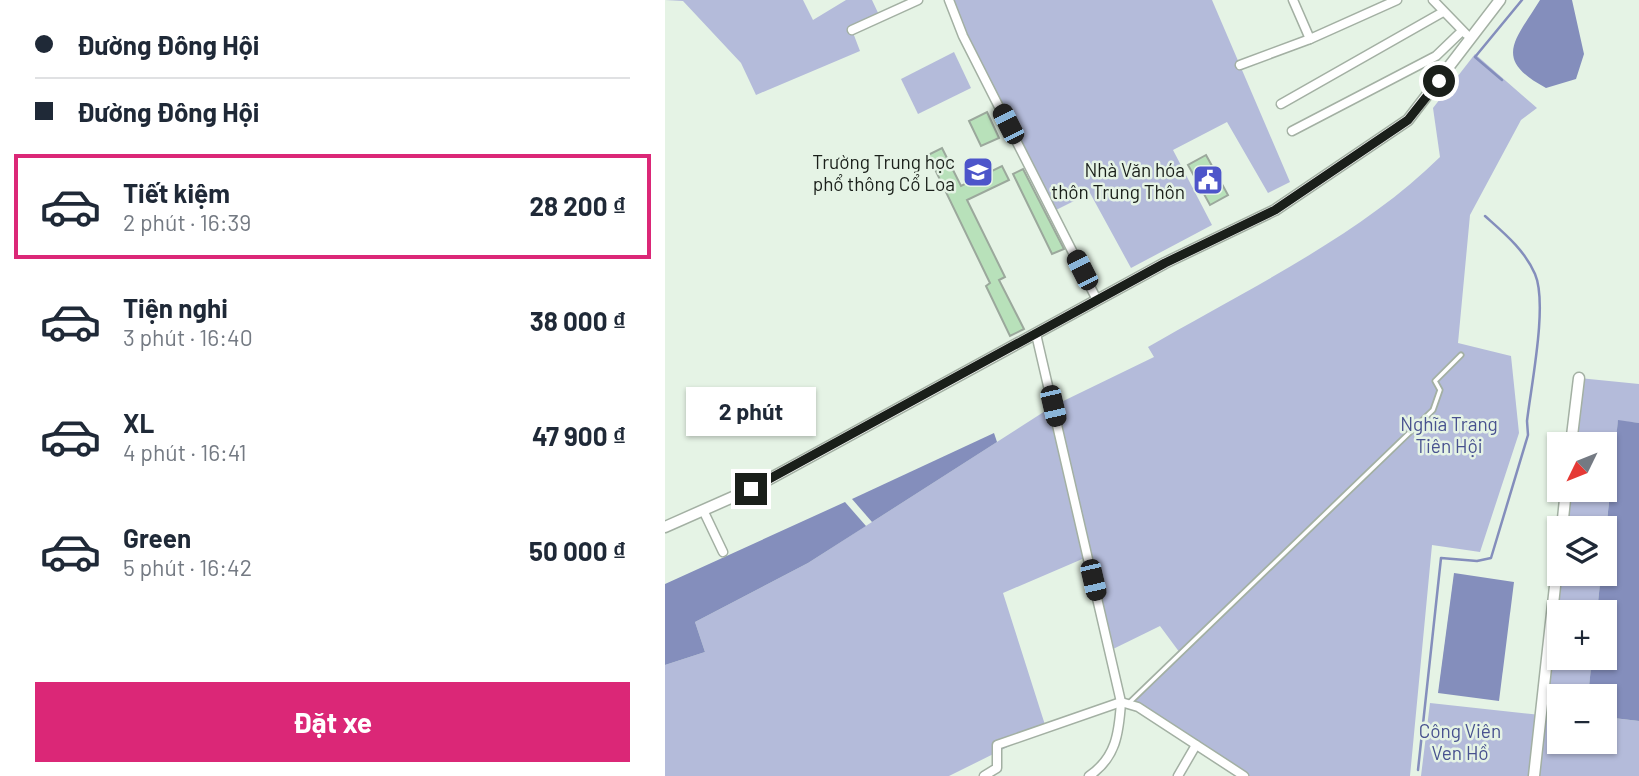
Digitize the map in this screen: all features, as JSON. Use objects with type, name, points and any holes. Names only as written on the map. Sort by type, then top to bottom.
[{"type":"street","points":[[852,30],[918,0]]},
{"type":"street","points":[[949,0],[963,36],[1097,300]]},
{"type":"street","points":[[1293,0],[1310,38]]},
{"type":"street","points":[[1240,65],[1397,0]]},
{"type":"street","points":[[1433,0],[1471,38]]},
{"type":"street","points":[[665,527],[751,489],[1036,334],[1052,321],[1275,210],[1408,120],[1500,0]]},
{"type":"street","points":[[1281,104],[1443,12]]},
{"type":"street","points":[[1292,131],[1436,56],[1462,31]]},
{"type":"street","points":[[1036,334],[1125,703],[1115,748],[1104,766],[1089,776]]},
{"type":"street","points":[[1572,432],[1579,378]]},
{"type":"street","points":[[703,510],[723,552]]},
{"type":"street","points":[[1534,776],[1555,586]]},
{"type":"street","points":[[984,776],[997,768],[997,745],[1125,703],[1244,776]]},
{"type":"street","points":[[1178,776],[1196,745]]},
{"type":"lane","points":[[1125,703],[1433,410],[1440,390],[1435,381],[1461,355]]},
{"type":"green space","points":[[665,0],[803,0],[813,20],[846,0],[872,0],[880,17],[852,30],[860,51],[756,95],[741,63],[683,1]]},
{"type":"green space","points":[[947,0],[1212,0],[1290,182],[1268,193],[1227,122],[1173,150],[1212,225],[1131,268],[1090,193],[1052,212]]},
{"type":"green space","points":[[954,52],[971,88],[918,114],[901,79]]},
{"type":"green space","name":"Nghĩa Trang Tiên Hội","points":[[1475,54],[1537,108],[1521,120],[1470,215],[1458,343],[1511,356],[1519,433],[1480,552],[1432,545],[1410,776],[1241,776],[1128,704],[1180,653],[1160,626],[1109,651],[1087,557],[1003,593],[1046,728],[949,776],[665,776],[665,665],[705,652],[695,622],[808,563],[1053,406],[1154,357],[1148,347],[1301,260],[1374,212],[1409,186],[1440,157],[1433,108]]},
{"type":"green space","points":[[1579,378],[1639,384],[1639,423],[1618,421],[1617,432],[1572,432]]},
{"type":"green space","points":[[1565,502],[1609,502],[1607,516],[1563,516]]},
{"type":"green space","name":"Công Viên Ven Hồ","points":[[1557,586],[1600,586],[1598,600],[1556,600]]},
{"type":"green space","name":"Công Viên Ven Hồ","points":[[1547,668],[1591,670],[1589,684],[1547,684],[1547,754],[1617,754],[1617,718],[1639,721],[1639,776],[1421,776],[1430,703],[1541,715]]},
{"type":"shaded area","points":[[1540,0],[1572,0],[1584,54],[1576,79],[1546,88],[1519,68],[1513,48]]},
{"type":"shaded area","points":[[1618,420],[1639,423],[1639,721],[1617,718],[1617,684],[1589,684],[1591,670],[1617,670],[1617,600],[1598,600],[1600,586],[1617,586],[1617,516],[1608,516],[1609,502],[1617,502]]},
{"type":"shaded area","points":[[994,433],[997,442],[872,522],[852,499]]},
{"type":"shaded area","points":[[845,502],[866,526],[808,563],[695,622],[705,652],[665,665],[665,584]]},
{"type":"shaded area","points":[[1454,573],[1514,582],[1499,701],[1438,693]]},
{"type":"building","points":[[987,112],[999,138],[981,146],[969,121]]},
{"type":"building","points":[[942,148],[961,186],[1002,166],[1009,180],[967,200],[1005,277],[999,280],[1024,329],[1010,336],[986,286],[990,283],[928,155]]},
{"type":"building","name":"Nhà Văn hóa thôn Trung Thôn","points":[[1206,155],[1228,195],[1210,205],[1188,165]]},
{"type":"building","points":[[1023,169],[1064,249],[1052,254],[1013,174]]},
{"type":"waterway","points":[[1502,80],[1475,57],[1522,0]]},
{"type":"waterway","points":[[1418,770],[1441,558],[1477,561],[1491,558],[1528,435],[1527,421],[1539,324],[1539,287],[1525,257],[1485,216]]},
{"type":"place","name":"Trường Trung học phổ thông Cổ Loa","points":[[978,172]]},
{"type":"place","name":"Nhà Văn hóa thôn Trung Thôn","points":[[1208,180]]},
{"type":"route","points":[[751,489],[1165,263],[1275,210],[1408,120],[1439,81]]}]
